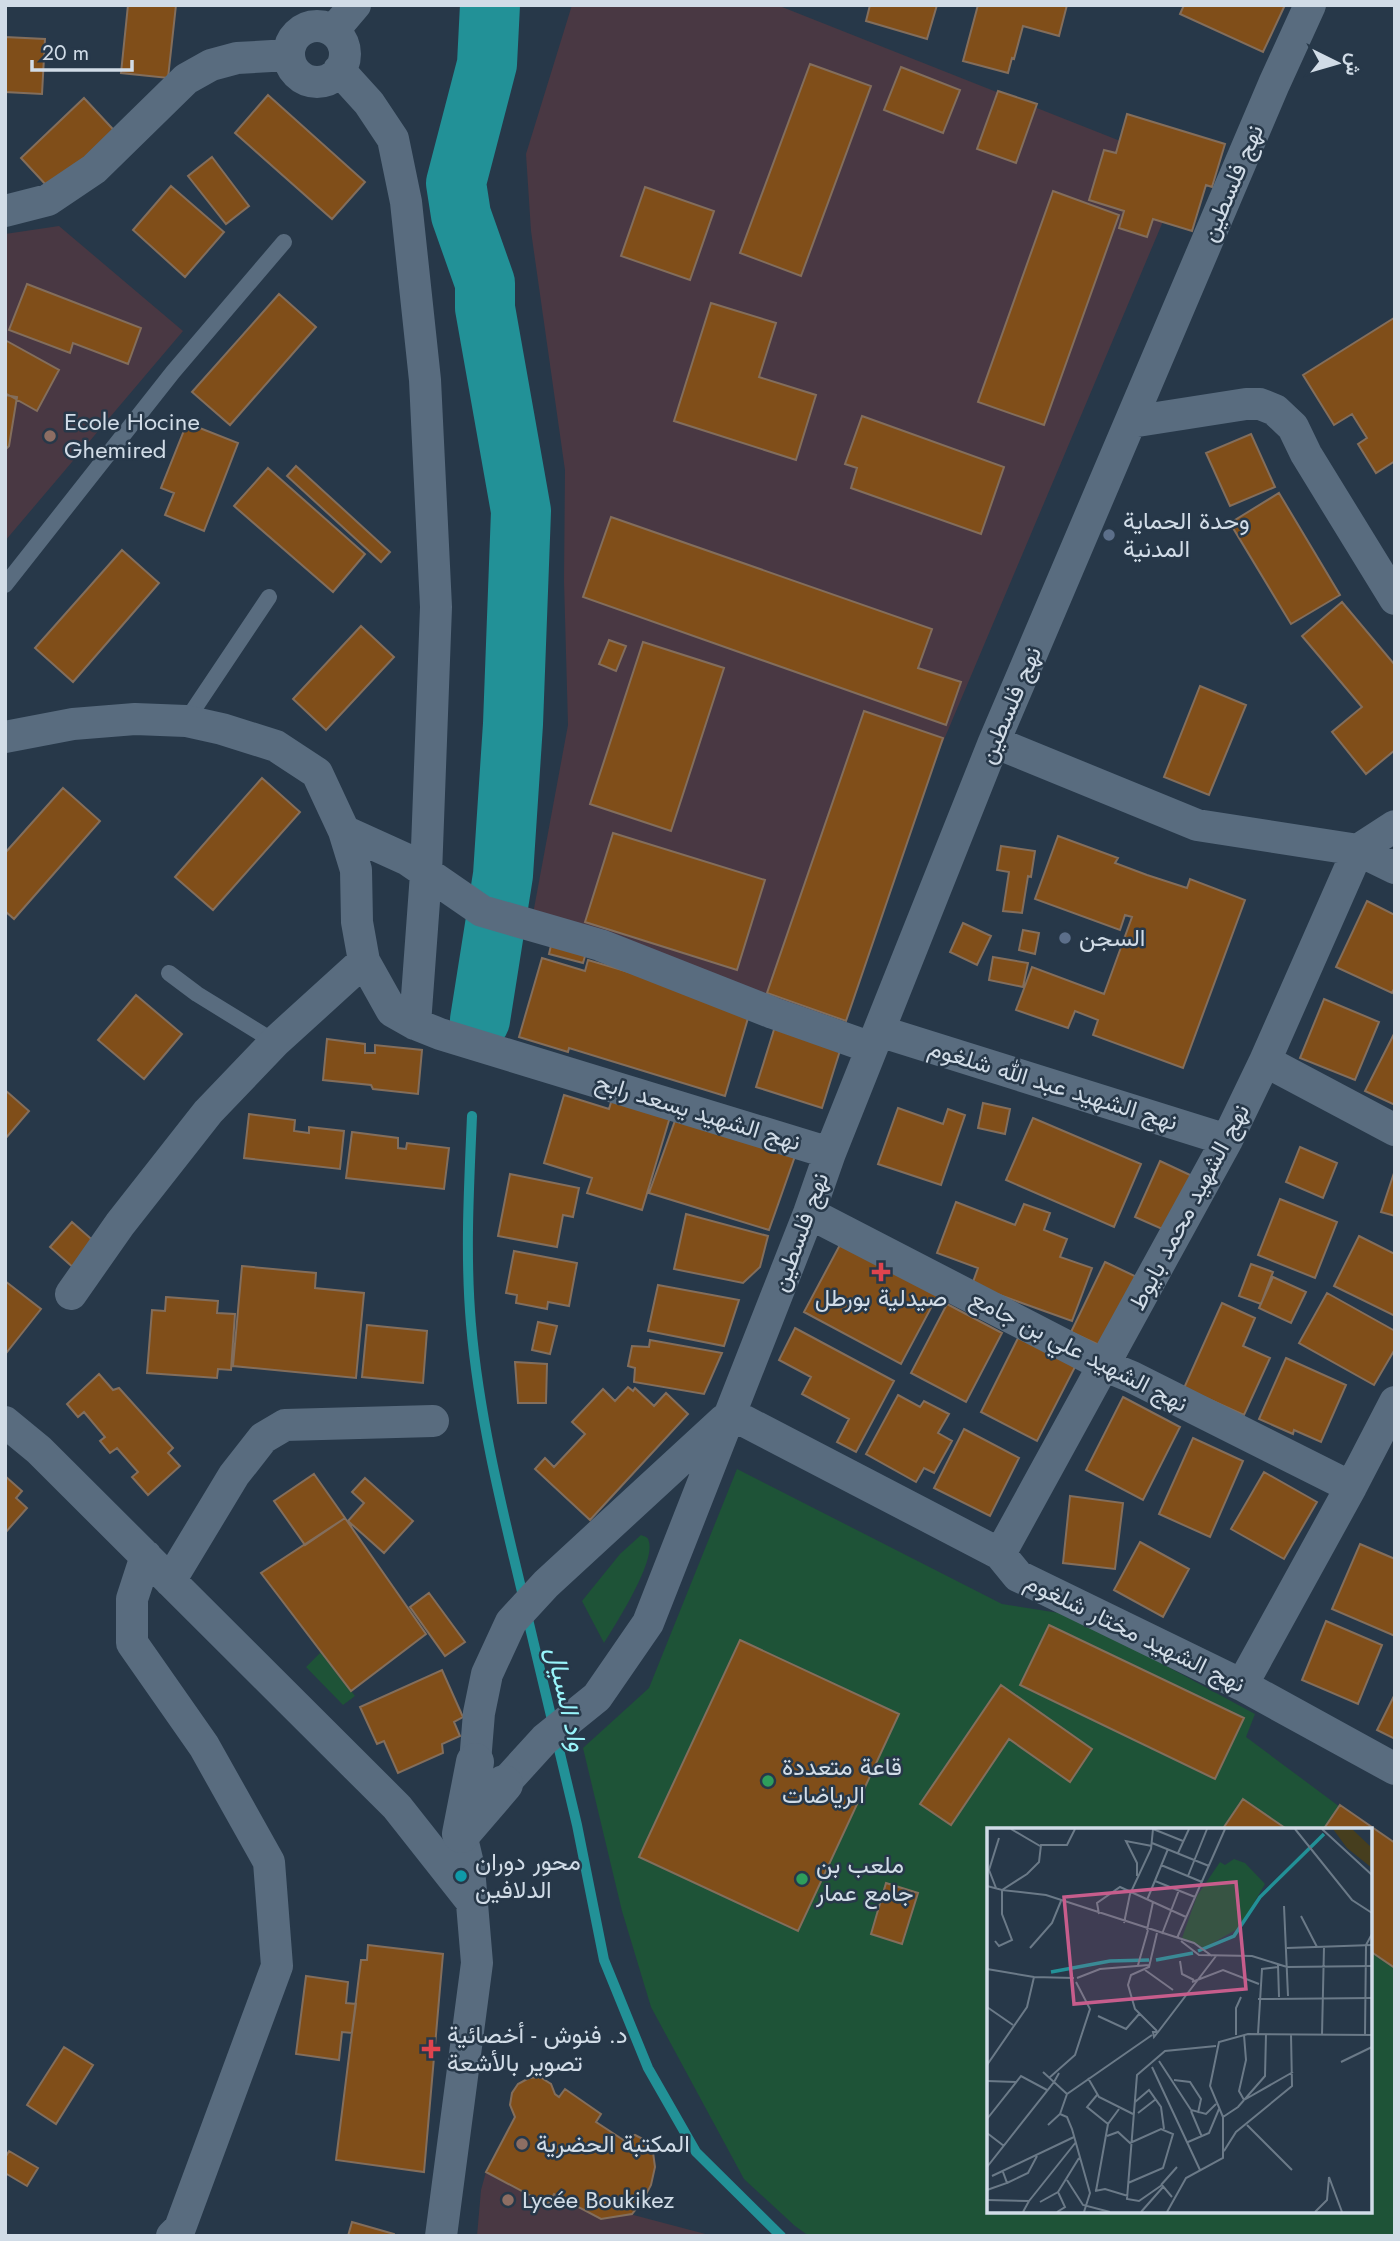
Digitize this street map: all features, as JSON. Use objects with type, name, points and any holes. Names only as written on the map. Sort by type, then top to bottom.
[{"type":"street","points":[[333,31],[355,5]]},
{"type":"street","name":"نهج فلسطين","points":[[490,1773],[545,1739],[597,1697],[648,1623],[830,1153],[994,742],[1310,5]]},
{"type":"street","points":[[316,26],[333,31],[343,45],[345,54],[339,71],[325,80],[308,80],[295,71],[289,55],[290,47],[299,32],[316,26]]},
{"type":"street","points":[[5,211],[48,200],[94,169],[186,79],[211,65],[237,58],[289,55]]},
{"type":"street","points":[[5,737],[73,724],[122,720],[186,721],[276,746],[317,773],[344,831],[356,870],[357,922],[364,961],[392,1011],[427,1029],[426,874],[436,607],[425,380],[406,202],[393,139],[369,103],[339,71]]},
{"type":"street","points":[[1131,422],[1246,404],[1260,404],[1275,410],[1293,427],[1395,599]]},
{"type":"street","points":[[994,742],[1197,825],[1358,850],[1395,868]]},
{"type":"street","points":[[1358,850],[1395,826]]},
{"type":"street","name":"نهج الشهيد عبد الله شلغوم","points":[[344,831],[408,860],[426,874],[492,913],[600,945],[773,1013],[1227,1140]]},
{"type":"street","name":"نهج الشهيد محمد بايوط","points":[[1000,1554],[1227,1140],[1265,1061],[1358,850]]},
{"type":"street","points":[[71,1294],[120,1224],[208,1112],[275,1042],[364,961]]},
{"type":"street","name":"نهج الشهيد يسعد رابح","points":[[427,1029],[830,1153]]},
{"type":"street","points":[[1265,1061],[1395,1130]]},
{"type":"street","name":"نهج الشهيد علي بن جامع","points":[[809,1213],[1103,1365],[1132,1377],[1351,1488]]},
{"type":"street","points":[[1242,1685],[1351,1488],[1395,1402]]},
{"type":"street","points":[[441,2236],[477,1963],[469,1868],[461,1834],[490,1773],[480,1713],[487,1674],[511,1622],[546,1584],[731,1414]]},
{"type":"street","name":"نهج الشهيد مختار شلغوم","points":[[731,1414],[1000,1554],[1018,1576],[1242,1685],[1395,1769]]},
{"type":"street","points":[[170,1581],[234,1475],[263,1438],[285,1426],[433,1421]]},
{"type":"street","points":[[5,1422],[39,1450],[397,1807],[472,1902]]},
{"type":"street","points":[[146,1556],[132,1599],[132,1643],[204,1746],[269,1862],[277,1966],[180,2228],[172,2236]]},
{"type":"lane","points":[[5,585],[173,372],[284,243]]},
{"type":"lane","points":[[186,721],[269,597]]},
{"type":"lane","points":[[169,973],[197,994],[275,1042]]},
{"type":"shaded area","points":[[572,5],[777,5],[1186,167],[823,1026],[533,914],[568,725],[564,581],[565,470],[531,231],[526,154]]},
{"type":"shaded area","name":"Ecole Hocine Ghemired","points":[[59,226],[183,331],[5,541],[5,234]]},
{"type":"shaded area","name":"Lycée Boukikez","points":[[486,2172],[547,2205],[554,2194],[713,2236],[477,2236],[481,2190]]},
{"type":"green space","name":"ملعب بن جامع عمار","points":[[737,1469],[1002,1604],[1072,1615],[1255,1714],[1246,1737],[1368,1828],[987,1828],[987,2213],[1372,2213],[1372,1831],[1395,1848],[1395,2236],[809,2236],[744,2179],[651,2007],[622,1911],[583,1748],[649,1688]]},
{"type":"green space","points":[[641,1535],[649,1542],[646,1564],[633,1594],[604,1643],[582,1601],[620,1554]]},
{"type":"green space","points":[[321,1652],[355,1696],[343,1705],[306,1667]]},
{"type":"building","points":[[128,5],[176,5],[168,78],[121,73]]},
{"type":"building","points":[[870,5],[937,5],[927,39],[866,21]]},
{"type":"building","points":[[978,5],[1067,5],[1059,36],[1023,26],[1008,73],[963,61]]},
{"type":"building","points":[[1184,5],[1285,5],[1263,52],[1180,14]]},
{"type":"building","points":[[5,37],[45,39],[42,94],[5,92]]},
{"type":"building","points":[[810,64],[871,86],[801,276],[740,253]]},
{"type":"building","points":[[901,67],[960,90],[943,133],[884,110]]},
{"type":"building","points":[[998,91],[1037,104],[1016,163],[977,149]]},
{"type":"building","points":[[268,95],[365,182],[332,219],[235,133]]},
{"type":"building","points":[[84,98],[123,140],[60,200],[21,158]]},
{"type":"building","points":[[1127,114],[1225,144],[1212,187],[1206,185],[1192,231],[1153,219],[1147,237],[1119,228],[1124,211],[1089,200],[1104,150],[1116,153]]},
{"type":"building","points":[[212,157],[249,206],[226,224],[188,176]]},
{"type":"building","points":[[171,186],[224,232],[185,277],[133,230]]},
{"type":"building","points":[[645,187],[714,211],[690,280],[621,256]]},
{"type":"building","points":[[1053,191],[1119,215],[1044,425],[978,402]]},
{"type":"building","points":[[27,284],[141,328],[128,364],[73,343],[70,353],[9,330]]},
{"type":"building","points":[[279,294],[316,327],[230,425],[192,392]]},
{"type":"building","points":[[711,303],[776,323],[759,377],[816,395],[796,460],[674,421]]},
{"type":"building","points":[[1394,318],[1395,461],[1376,473],[1358,444],[1367,438],[1352,414],[1334,425],[1303,375]]},
{"type":"building","points":[[5,340],[59,370],[37,411],[5,393]]},
{"type":"building","points":[[5,395],[17,397],[9,446],[5,450]]},
{"type":"building","points":[[862,416],[1004,467],[981,534],[851,488],[857,468],[845,464]]},
{"type":"building","points":[[187,423],[238,443],[204,531],[165,515],[174,493],[161,488]]},
{"type":"building","points":[[1251,434],[1275,487],[1230,506],[1206,453]]},
{"type":"building","points":[[296,466],[390,552],[381,562],[287,476]]},
{"type":"building","points":[[268,468],[365,554],[333,592],[234,506]]},
{"type":"building","points":[[1279,493],[1340,595],[1291,624],[1230,523]]},
{"type":"building","points":[[611,517],[932,629],[918,668],[961,682],[946,725],[583,597]]},
{"type":"building","points":[[122,550],[159,583],[73,682],[35,648]]},
{"type":"building","points":[[1342,602],[1395,665],[1395,750],[1366,774],[1332,732],[1362,707],[1302,636]]},
{"type":"building","points":[[361,626],[394,657],[326,730],[293,699]]},
{"type":"building","points":[[609,640],[626,646],[616,671],[599,664]]},
{"type":"building","points":[[643,642],[724,668],[671,831],[590,804]]},
{"type":"building","points":[[1200,686],[1246,705],[1209,795],[1164,777]]},
{"type":"building","points":[[864,711],[943,738],[846,1021],[767,993]]},
{"type":"building","points":[[262,778],[300,812],[213,910],[175,877]]},
{"type":"building","points":[[63,788],[100,821],[14,919],[5,911],[5,853]]},
{"type":"building","points":[[613,833],[765,880],[737,970],[585,922]]},
{"type":"building","points":[[1058,836],[1118,858],[1115,863],[1147,875],[1187,888],[1190,879],[1245,900],[1183,1068],[1093,1035],[1098,1020],[1075,1011],[1068,1028],[1016,1010],[1032,967],[1104,994],[1132,917],[1125,915],[1120,930],[1035,899]]},
{"type":"building","points":[[1001,846],[1035,851],[1022,913],[1003,911],[1009,872],[997,870]]},
{"type":"building","points":[[1367,901],[1395,915],[1395,987],[1392,993],[1336,967]]},
{"type":"building","points":[[963,923],[991,936],[977,965],[950,952]]},
{"type":"building","points":[[1023,930],[1039,933],[1035,954],[1019,950]]},
{"type":"building","points":[[553,937],[588,946],[583,963],[549,954]]},
{"type":"building","points":[[993,957],[1028,963],[1023,987],[989,980]]},
{"type":"building","points":[[542,958],[585,971],[588,960],[751,1008],[725,1096],[569,1048],[568,1052],[519,1037]]},
{"type":"building","points":[[136,995],[182,1034],[144,1079],[98,1040]]},
{"type":"building","points":[[1324,999],[1379,1022],[1355,1080],[1300,1058]]},
{"type":"building","points":[[777,1020],[843,1041],[822,1108],[756,1087]]},
{"type":"building","points":[[1395,1032],[1395,1105],[1365,1091]]},
{"type":"building","points":[[327,1039],[365,1044],[365,1053],[375,1053],[375,1045],[422,1050],[418,1094],[323,1080]]},
{"type":"building","points":[[5,1090],[29,1111],[5,1139]]},
{"type":"building","points":[[564,1095],[609,1109],[612,1099],[670,1117],[642,1210],[587,1193],[592,1178],[544,1163]]},
{"type":"building","points":[[983,1103],[1010,1109],[1005,1134],[978,1128]]},
{"type":"building","points":[[898,1108],[943,1124],[948,1109],[965,1115],[941,1185],[878,1164]]},
{"type":"building","points":[[249,1114],[295,1120],[294,1131],[309,1133],[309,1127],[344,1131],[340,1169],[244,1158]]},
{"type":"building","points":[[677,1115],[795,1156],[769,1230],[649,1193]]},
{"type":"building","points":[[1033,1118],[1141,1164],[1114,1227],[1006,1180]]},
{"type":"building","points":[[352,1132],[398,1138],[398,1148],[406,1149],[407,1143],[449,1148],[444,1189],[346,1178]]},
{"type":"building","points":[[1300,1147],[1337,1163],[1323,1198],[1286,1182]]},
{"type":"building","points":[[1160,1161],[1203,1181],[1178,1236],[1135,1217]]},
{"type":"building","points":[[1395,1170],[1395,1216],[1381,1212]]},
{"type":"building","points":[[510,1174],[579,1188],[573,1217],[563,1215],[557,1247],[498,1236]]},
{"type":"building","points":[[1280,1199],[1337,1222],[1315,1278],[1258,1255]]},
{"type":"building","points":[[956,1202],[1015,1225],[1024,1204],[1050,1213],[1044,1230],[1067,1239],[1060,1257],[1092,1268],[1072,1321],[972,1285],[978,1268],[937,1253]]},
{"type":"building","points":[[686,1214],[768,1236],[760,1267],[743,1283],[674,1269]]},
{"type":"building","points":[[72,1222],[97,1244],[75,1269],[50,1247]]},
{"type":"building","points":[[1359,1236],[1395,1254],[1395,1316],[1334,1286]]},
{"type":"building","points":[[842,1241],[939,1293],[901,1364],[804,1312]]},
{"type":"building","points":[[514,1251],[577,1263],[569,1306],[548,1302],[547,1309],[516,1303],[517,1295],[506,1293]]},
{"type":"building","points":[[1105,1262],[1158,1287],[1125,1357],[1071,1332]]},
{"type":"building","points":[[1251,1264],[1273,1272],[1261,1304],[1239,1296]]},
{"type":"building","points":[[242,1266],[316,1273],[315,1288],[364,1293],[356,1378],[233,1366]]},
{"type":"building","points":[[1273,1277],[1306,1292],[1291,1323],[1259,1308]]},
{"type":"building","points":[[5,1281],[41,1309],[7,1352],[5,1350]]},
{"type":"building","points":[[658,1285],[739,1300],[724,1346],[648,1331]]},
{"type":"building","points":[[1327,1293],[1395,1331],[1395,1349],[1374,1385],[1299,1343]]},
{"type":"building","points":[[166,1297],[218,1301],[217,1313],[235,1314],[231,1370],[218,1369],[217,1378],[147,1373],[152,1310],[165,1311]]},
{"type":"building","points":[[1222,1303],[1255,1318],[1243,1346],[1270,1358],[1244,1415],[1184,1388]]},
{"type":"building","points":[[947,1304],[1002,1333],[966,1402],[911,1373]]},
{"type":"building","points":[[538,1322],[557,1326],[550,1354],[532,1350]]},
{"type":"building","points":[[367,1325],[427,1331],[423,1383],[362,1377]]},
{"type":"building","points":[[795,1328],[894,1381],[856,1452],[837,1442],[849,1419],[802,1394],[811,1377],[779,1360]]},
{"type":"building","points":[[1019,1336],[1076,1365],[1037,1441],[981,1412]]},
{"type":"building","points":[[650,1340],[722,1353],[704,1394],[634,1382],[635,1368],[628,1366],[632,1346],[649,1347]]},
{"type":"building","points":[[1286,1358],[1346,1385],[1321,1442],[1294,1430],[1293,1434],[1259,1419]]},
{"type":"building","points":[[515,1362],[547,1364],[546,1403],[518,1403]]},
{"type":"building","points":[[99,1374],[113,1390],[119,1388],[173,1448],[168,1453],[180,1466],[148,1495],[132,1477],[138,1472],[117,1448],[110,1453],[100,1441],[105,1437],[84,1412],[78,1417],[67,1404]]},
{"type":"building","points":[[628,1387],[633,1391],[635,1388],[654,1406],[666,1393],[688,1414],[590,1520],[535,1469],[545,1458],[554,1467],[585,1434],[572,1422],[603,1389],[615,1401]]},
{"type":"building","points":[[898,1395],[920,1407],[924,1401],[949,1414],[938,1433],[952,1441],[934,1473],[924,1468],[916,1482],[866,1454]]},
{"type":"building","points":[[1123,1397],[1180,1427],[1143,1500],[1086,1470]]},
{"type":"building","points":[[964,1429],[1019,1458],[990,1516],[934,1488]]},
{"type":"building","points":[[1193,1438],[1243,1461],[1210,1537],[1159,1514]]},
{"type":"building","points":[[1264,1472],[1317,1502],[1284,1559],[1231,1529]]},
{"type":"building","points":[[314,1474],[345,1518],[305,1545],[274,1501]]},
{"type":"building","points":[[5,1476],[22,1491],[16,1498],[27,1508],[5,1533]]},
{"type":"building","points":[[365,1478],[413,1521],[384,1553],[348,1521],[364,1503],[352,1492]]},
{"type":"building","points":[[1070,1496],[1123,1503],[1115,1569],[1063,1563]]},
{"type":"building","points":[[345,1518],[426,1634],[351,1691],[261,1573]]},
{"type":"building","points":[[1140,1542],[1189,1569],[1163,1617],[1114,1590]]},
{"type":"building","points":[[1360,1544],[1395,1559],[1395,1636],[1332,1609]]},
{"type":"building","points":[[429,1593],[465,1642],[445,1656],[410,1607]]},
{"type":"building","points":[[1326,1621],[1382,1645],[1358,1704],[1302,1680]]},
{"type":"building","points":[[1049,1625],[1244,1718],[1215,1779],[1020,1685]]},
{"type":"building","points":[[740,1640],[899,1714],[798,1931],[639,1857]]},
{"type":"building","points":[[442,1670],[463,1717],[454,1722],[460,1736],[442,1744],[443,1753],[398,1773],[384,1741],[377,1744],[360,1707]]},
{"type":"building","points":[[1001,1685],[1092,1749],[1070,1782],[1009,1739],[951,1825],[920,1804]]},
{"type":"building","points":[[1395,1694],[1395,1739],[1377,1730]]},
{"type":"building","points":[[1243,1799],[1285,1828],[1223,1828]]},
{"type":"building","points":[[1340,1805],[1395,1843],[1395,1968],[1372,1952],[1372,1828],[1324,1828]]},
{"type":"building","points":[[886,1883],[918,1893],[902,1944],[871,1934]]},
{"type":"building","points":[[368,1945],[443,1954],[424,2172],[336,2160],[361,1960],[367,1960]]},
{"type":"building","points":[[306,1976],[348,1982],[346,2003],[356,2004],[352,2033],[342,2032],[339,2060],[296,2054]]},
{"type":"building","points":[[64,2047],[93,2065],[56,2124],[27,2105]]},
{"type":"building","points":[[540,2077],[551,2084],[559,2097],[565,2089],[601,2114],[596,2122],[625,2141],[635,2135],[645,2140],[653,2152],[655,2167],[651,2185],[632,2214],[601,2219],[554,2194],[548,2205],[486,2172],[515,2117],[510,2105],[512,2093],[518,2084],[529,2078]]},
{"type":"building","points":[[9,2151],[38,2168],[27,2186],[5,2173],[5,2158]]},
{"type":"building","points":[[352,2222],[394,2234],[394,2236],[348,2236]]},
{"type":"waterway","points":[[480,1020],[503,875],[513,724],[521,511],[485,308],[485,283],[461,215],[456,183],[487,64],[490,5]]},
{"type":"waterway","name":"واد السيال","points":[[472,1116],[468,1246],[471,1324],[492,1463],[524,1600]]},
{"type":"waterway","name":"واد السيال","points":[[527,1615],[577,1825],[604,1960],[648,2068],[696,2152],[781,2236]]},
{"type":"place","name":"Ecole Hocine Ghemired","points":[[50,436]]},
{"type":"place","name":"وحدة الحماية المدنية","points":[[1109,535]]},
{"type":"place","name":"السجن","points":[[1065,938]]},
{"type":"place","name":"صيدلية بورطل","points":[[881,1272]]},
{"type":"place","name":"قاعة متعددة الرياضات","points":[[768,1781]]},
{"type":"place","name":"محور دوران الدلافين","points":[[461,1876]]},
{"type":"place","name":"ملعب بن جامع عمار","points":[[802,1879]]},
{"type":"place","name":"د. فنوش - أخصائية تصوير بالأشعة","points":[[431,2049]]},
{"type":"place","name":"المكتبة الحضرية","points":[[522,2144]]},
{"type":"place","name":"Lycée Boukikez","points":[[508,2200]]}]
